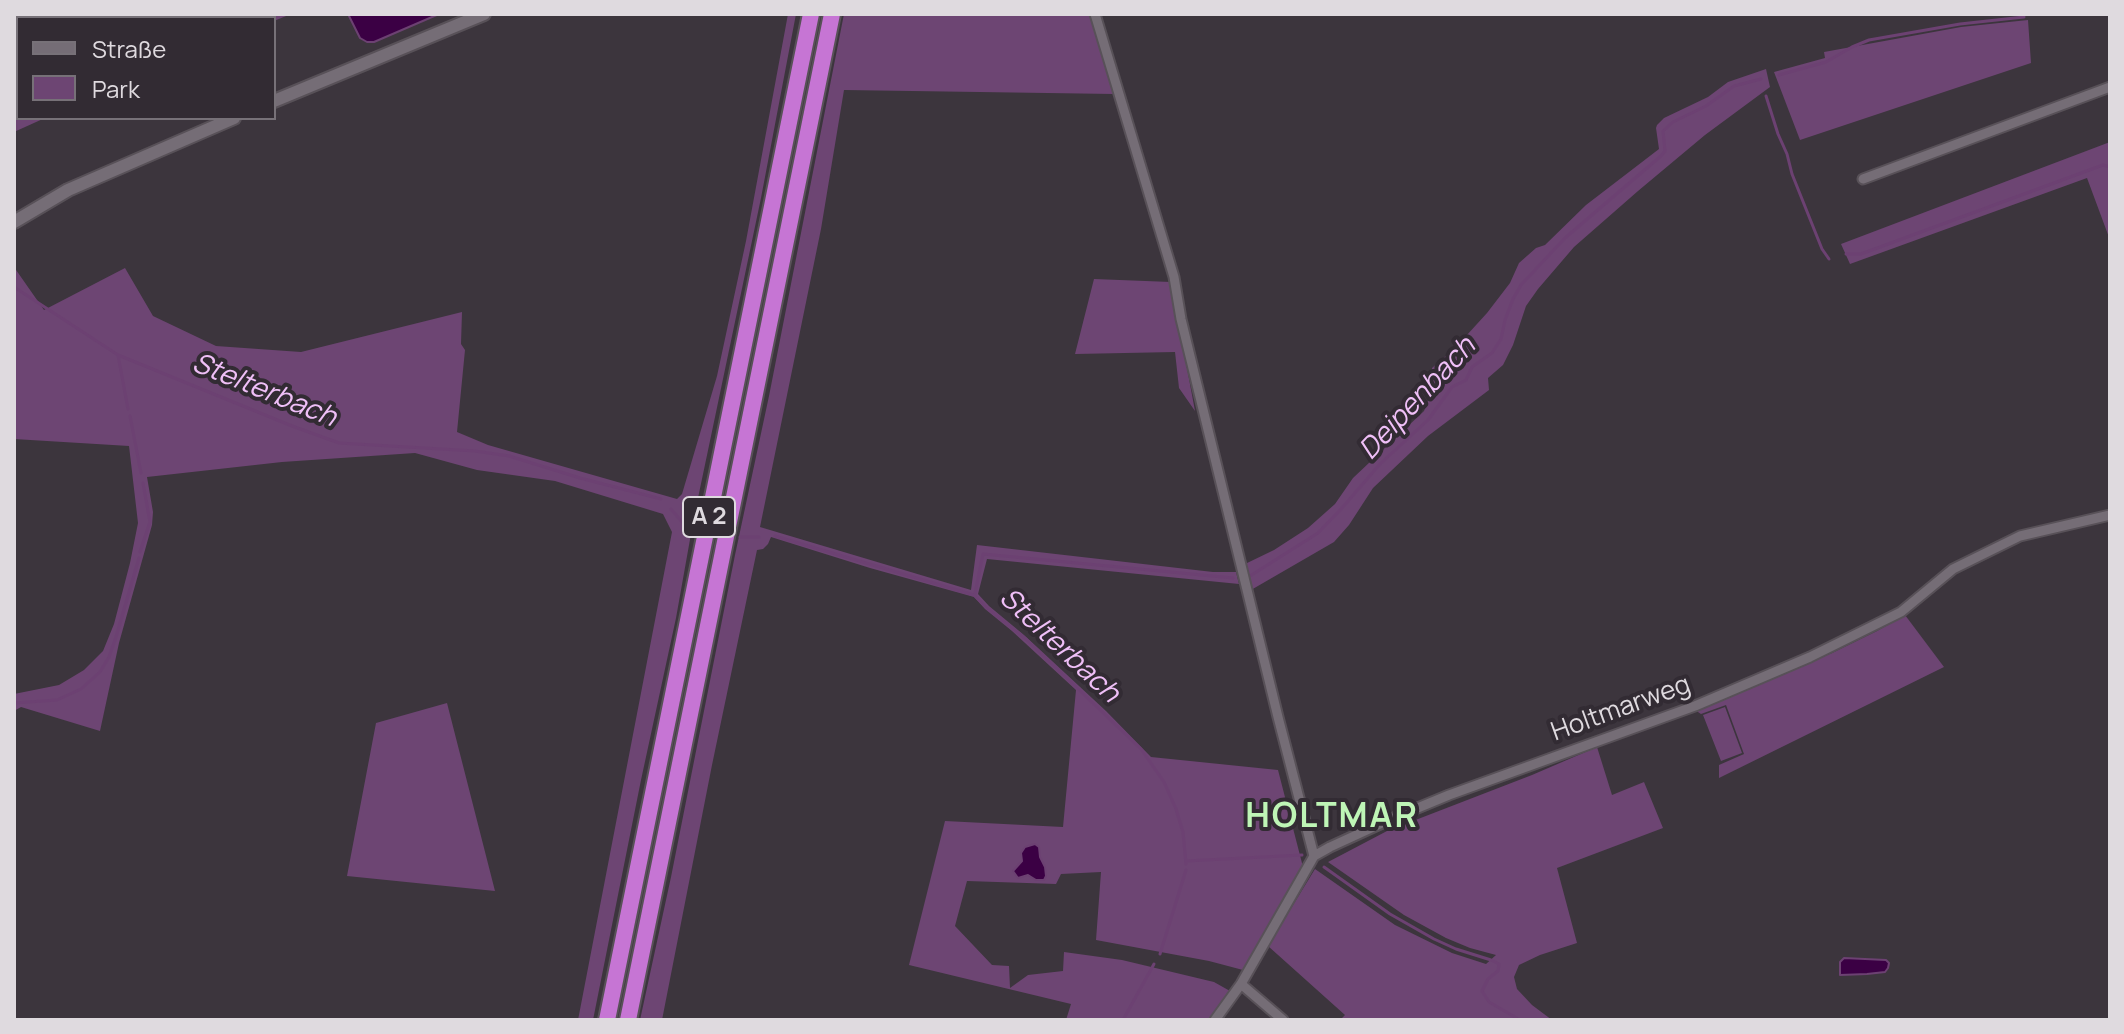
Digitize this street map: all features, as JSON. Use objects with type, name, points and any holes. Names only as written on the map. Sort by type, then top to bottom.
[{"type":"highway","name":"A 2","points":[[607,1020],[811,14]]},
{"type":"highway","name":"A 2","points":[[628,1020],[832,14]]},
{"type":"street","points":[[276,100],[484,14]]},
{"type":"street","points":[[1095,14],[1174,277],[1181,319],[1314,856],[1241,984],[1215,1020]]},
{"type":"street","points":[[1863,179],[2110,87]]},
{"type":"street","points":[[14,222],[68,190],[229,120]]},
{"type":"street","name":"Holtmarweg","points":[[1314,856],[1449,795],[1695,706],[1810,657],[1901,612],[1953,569],[2020,536],[2110,515]]},
{"type":"street","points":[[1241,984],[1283,1020]]},
{"type":"green space","points":[[14,14],[78,14],[16,16],[14,64]]},
{"type":"green space","points":[[291,14],[276,20],[276,16],[80,16]]},
{"type":"green space","points":[[788,14],[796,14],[761,198],[593,1020],[578,1020],[672,532],[663,514],[555,481],[477,470],[415,453],[282,462],[147,477],[152,525],[119,643],[100,731],[21,707],[14,711],[14,694],[59,685],[84,670],[103,651],[114,624],[138,523],[129,446],[14,439],[14,267],[44,310],[125,268],[153,316],[216,346],[301,352],[462,312],[461,344],[465,350],[457,432],[488,445],[677,499],[682,494],[717,376],[746,241]]},
{"type":"green space","points":[[844,14],[1089,14],[1114,94],[844,90],[821,229],[760,527],[971,590],[977,545],[1236,572],[1239,584],[987,559],[978,594],[1106,711],[1151,757],[1278,770],[1303,867],[1243,970],[1096,940],[1101,872],[1061,874],[1056,884],[967,881],[955,926],[992,965],[1009,966],[1010,988],[1028,975],[1063,971],[1064,952],[1122,960],[1214,982],[1230,991],[1210,1020],[1066,1020],[1071,1004],[909,965],[945,821],[1063,827],[1076,690],[974,597],[771,537],[763,549],[757,550],[662,1020],[640,1020],[769,396]]},
{"type":"green space","points":[[2028,20],[2031,63],[1800,140],[1774,72],[1825,58],[1824,52],[1961,27]]},
{"type":"green space","points":[[14,66],[16,120],[41,120],[14,132]]},
{"type":"green space","points":[[1766,69],[1770,87],[1705,135],[1574,247],[1526,306],[1503,365],[1488,378],[1489,390],[1428,436],[1373,488],[1334,542],[1251,590],[1245,564],[1308,528],[1335,504],[1353,478],[1424,411],[1429,398],[1432,368],[1487,313],[1510,283],[1519,263],[1536,248],[1545,245],[1586,205],[1659,149],[1656,128],[1664,118],[1708,97],[1728,82]]},
{"type":"green space","points":[[2110,142],[2110,240],[2087,178],[1850,264],[1841,244]]},
{"type":"green space","points":[[1094,279],[1171,282],[1195,411],[1179,388],[1175,352],[1075,354]]},
{"type":"green space","points":[[1905,615],[1944,667],[1719,778],[1719,765],[1744,754],[1726,705],[1701,714],[1695,710],[1832,653]]},
{"type":"green space","points":[[447,703],[495,891],[347,876],[376,723]]},
{"type":"green space","points":[[1725,707],[1742,753],[1721,761],[1703,715]]},
{"type":"green space","points":[[1597,747],[1612,795],[1644,782],[1663,828],[1557,868],[1577,943],[1519,965],[1514,977],[1517,989],[1552,1020],[1340,1020],[1345,1015],[1268,946],[1315,869],[1395,925],[1452,953],[1486,964],[1496,955],[1446,938],[1404,915],[1328,862],[1387,831]]},
{"type":"shaded area","points":[[348,14],[439,14],[374,42],[367,42],[360,38]]},
{"type":"shaded area","points":[[1035,844],[1039,847],[1045,867],[1044,880],[1028,875],[1018,878],[1013,871],[1022,861],[1021,853],[1025,847]]},
{"type":"shaded area","points":[[1844,958],[1886,960],[1889,963],[1885,972],[1840,975],[1840,962]]},
{"type":"waterway","points":[[1779,75],[1826,62],[1869,40],[1960,24],[2024,17]]},
{"type":"waterway","name":"Deipenbach","points":[[1250,576],[1318,533],[1380,464],[1428,420],[1452,387],[1466,380],[1472,367],[1492,353],[1501,339],[1505,320],[1521,285],[1565,238],[1661,156],[1665,151],[1663,131],[1734,86],[1761,79]]},
{"type":"waterway","name":"Deipenbach","points":[[1766,96],[1792,174],[1822,249],[1829,259]]},
{"type":"waterway","name":"Deipenbach","points":[[1846,254],[1861,254],[2103,165],[2110,167]]},
{"type":"waterway","name":"Stelterbach","points":[[14,287],[118,355],[339,443],[509,456],[661,499]]},
{"type":"waterway","points":[[118,355],[128,409]]},
{"type":"waterway","points":[[130,416],[141,473]]},
{"type":"waterway","points":[[140,552],[150,522],[143,483]]},
{"type":"waterway","name":"Stelterbach","points":[[671,509],[682,522],[692,527]]},
{"type":"waterway","name":"Stelterbach","points":[[775,536],[974,595],[1027,640],[1141,749],[1164,782],[1176,809],[1183,832],[1186,864]]},
{"type":"waterway","name":"Stelterbach","points":[[740,537],[759,537]]},
{"type":"waterway","name":"Deipenbach","points":[[975,594],[983,554],[1233,578]]},
{"type":"waterway","points":[[14,703],[57,700],[81,689],[100,672],[116,637],[139,558]]},
{"type":"waterway","points":[[1186,861],[1302,855]]},
{"type":"waterway","points":[[1324,867],[1390,914],[1434,939],[1499,964],[1498,971],[1488,979],[1482,991],[1489,1002],[1520,1020]]},
{"type":"waterway","name":"Stelterbach","points":[[1160,954],[1186,870]]},
{"type":"waterway","name":"Stelterbach","points":[[1123,1020],[1154,964]]},
{"type":"district","name":"HOLTMAR","points":[[1332,817]]}]
